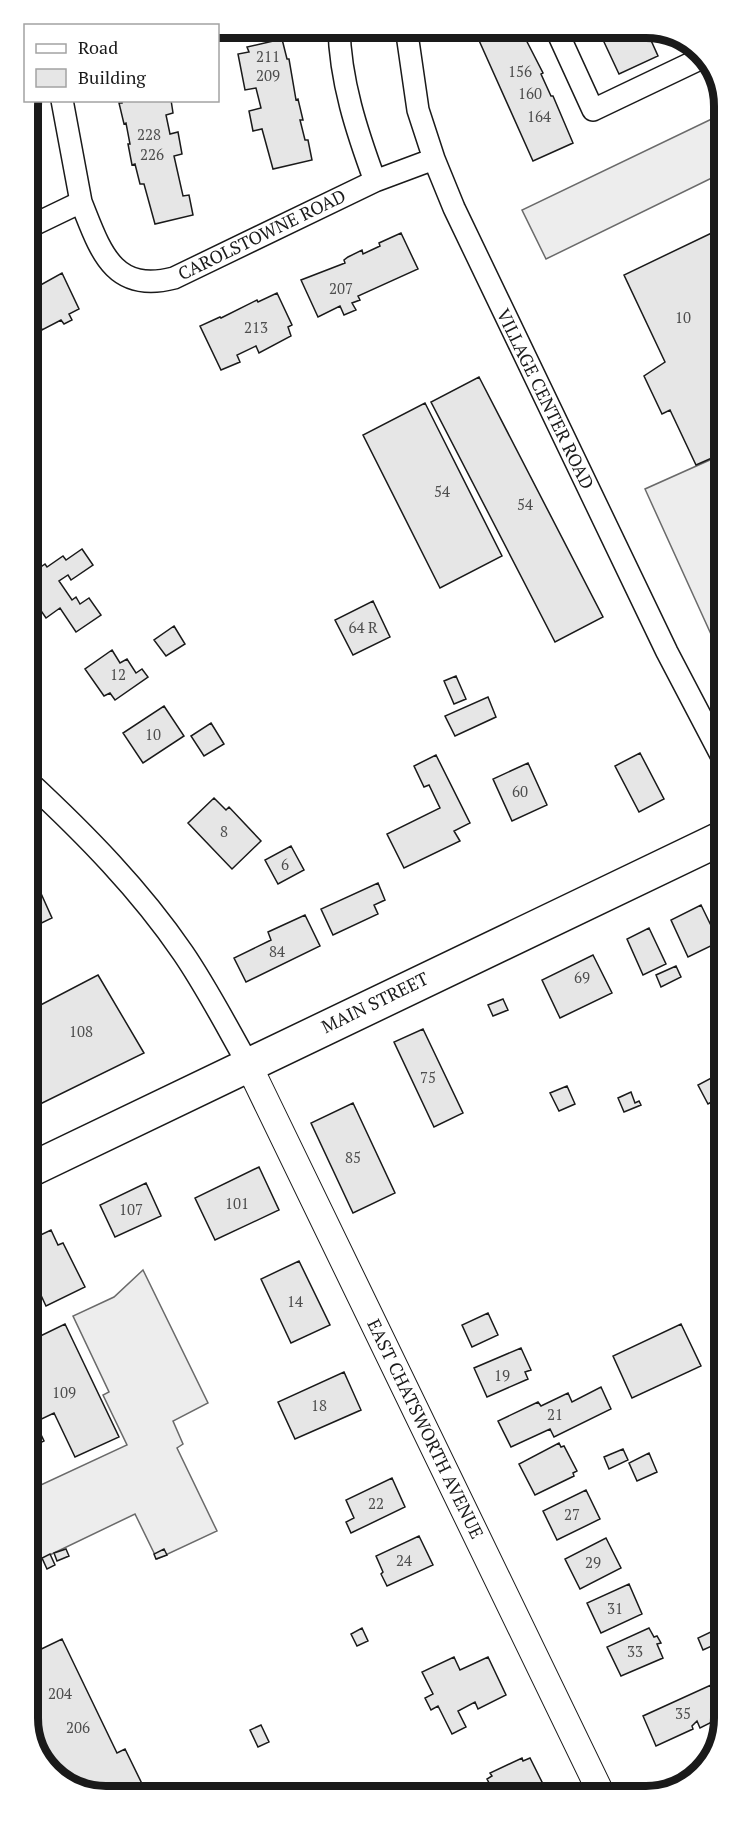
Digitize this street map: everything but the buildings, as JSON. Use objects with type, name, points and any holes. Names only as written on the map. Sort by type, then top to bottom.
[{"type":"main road","name":"MAIN STREET","points":[[37,1166],[714,842]]},
{"type":"street","points":[[340,37],[346,87],[358,134],[375,181]]},
{"type":"street","name":"VILLAGE CENTER ROAD","points":[[407,38],[417,110],[454,208],[667,652],[714,743]]},
{"type":"street","points":[[560,38],[593,110],[697,60]]},
{"type":"street","name":"CAROLSTOWNE ROAD","points":[[62,102],[81,202],[99,246],[114,267],[126,276],[140,281],[156,283],[174,278],[375,181],[434,159]]},
{"type":"street","points":[[38,223],[81,202]]},
{"type":"street","points":[[38,790],[118,872],[156,917],[183,953],[248,1064]]},
{"type":"street","name":"EAST CHATSWORTH AVENUE","points":[[248,1064],[599,1786]]},
{"type":"shaded area","points":[[714,118],[714,177],[546,259],[522,210]]},
{"type":"shaded area","points":[[714,458],[714,641],[645,489]]},
{"type":"shaded area","points":[[143,1270],[208,1403],[173,1421],[183,1444],[177,1448],[217,1531],[157,1559],[135,1514],[37,1561],[37,1487],[127,1445],[103,1395],[109,1392],[73,1316],[114,1297]]}]
